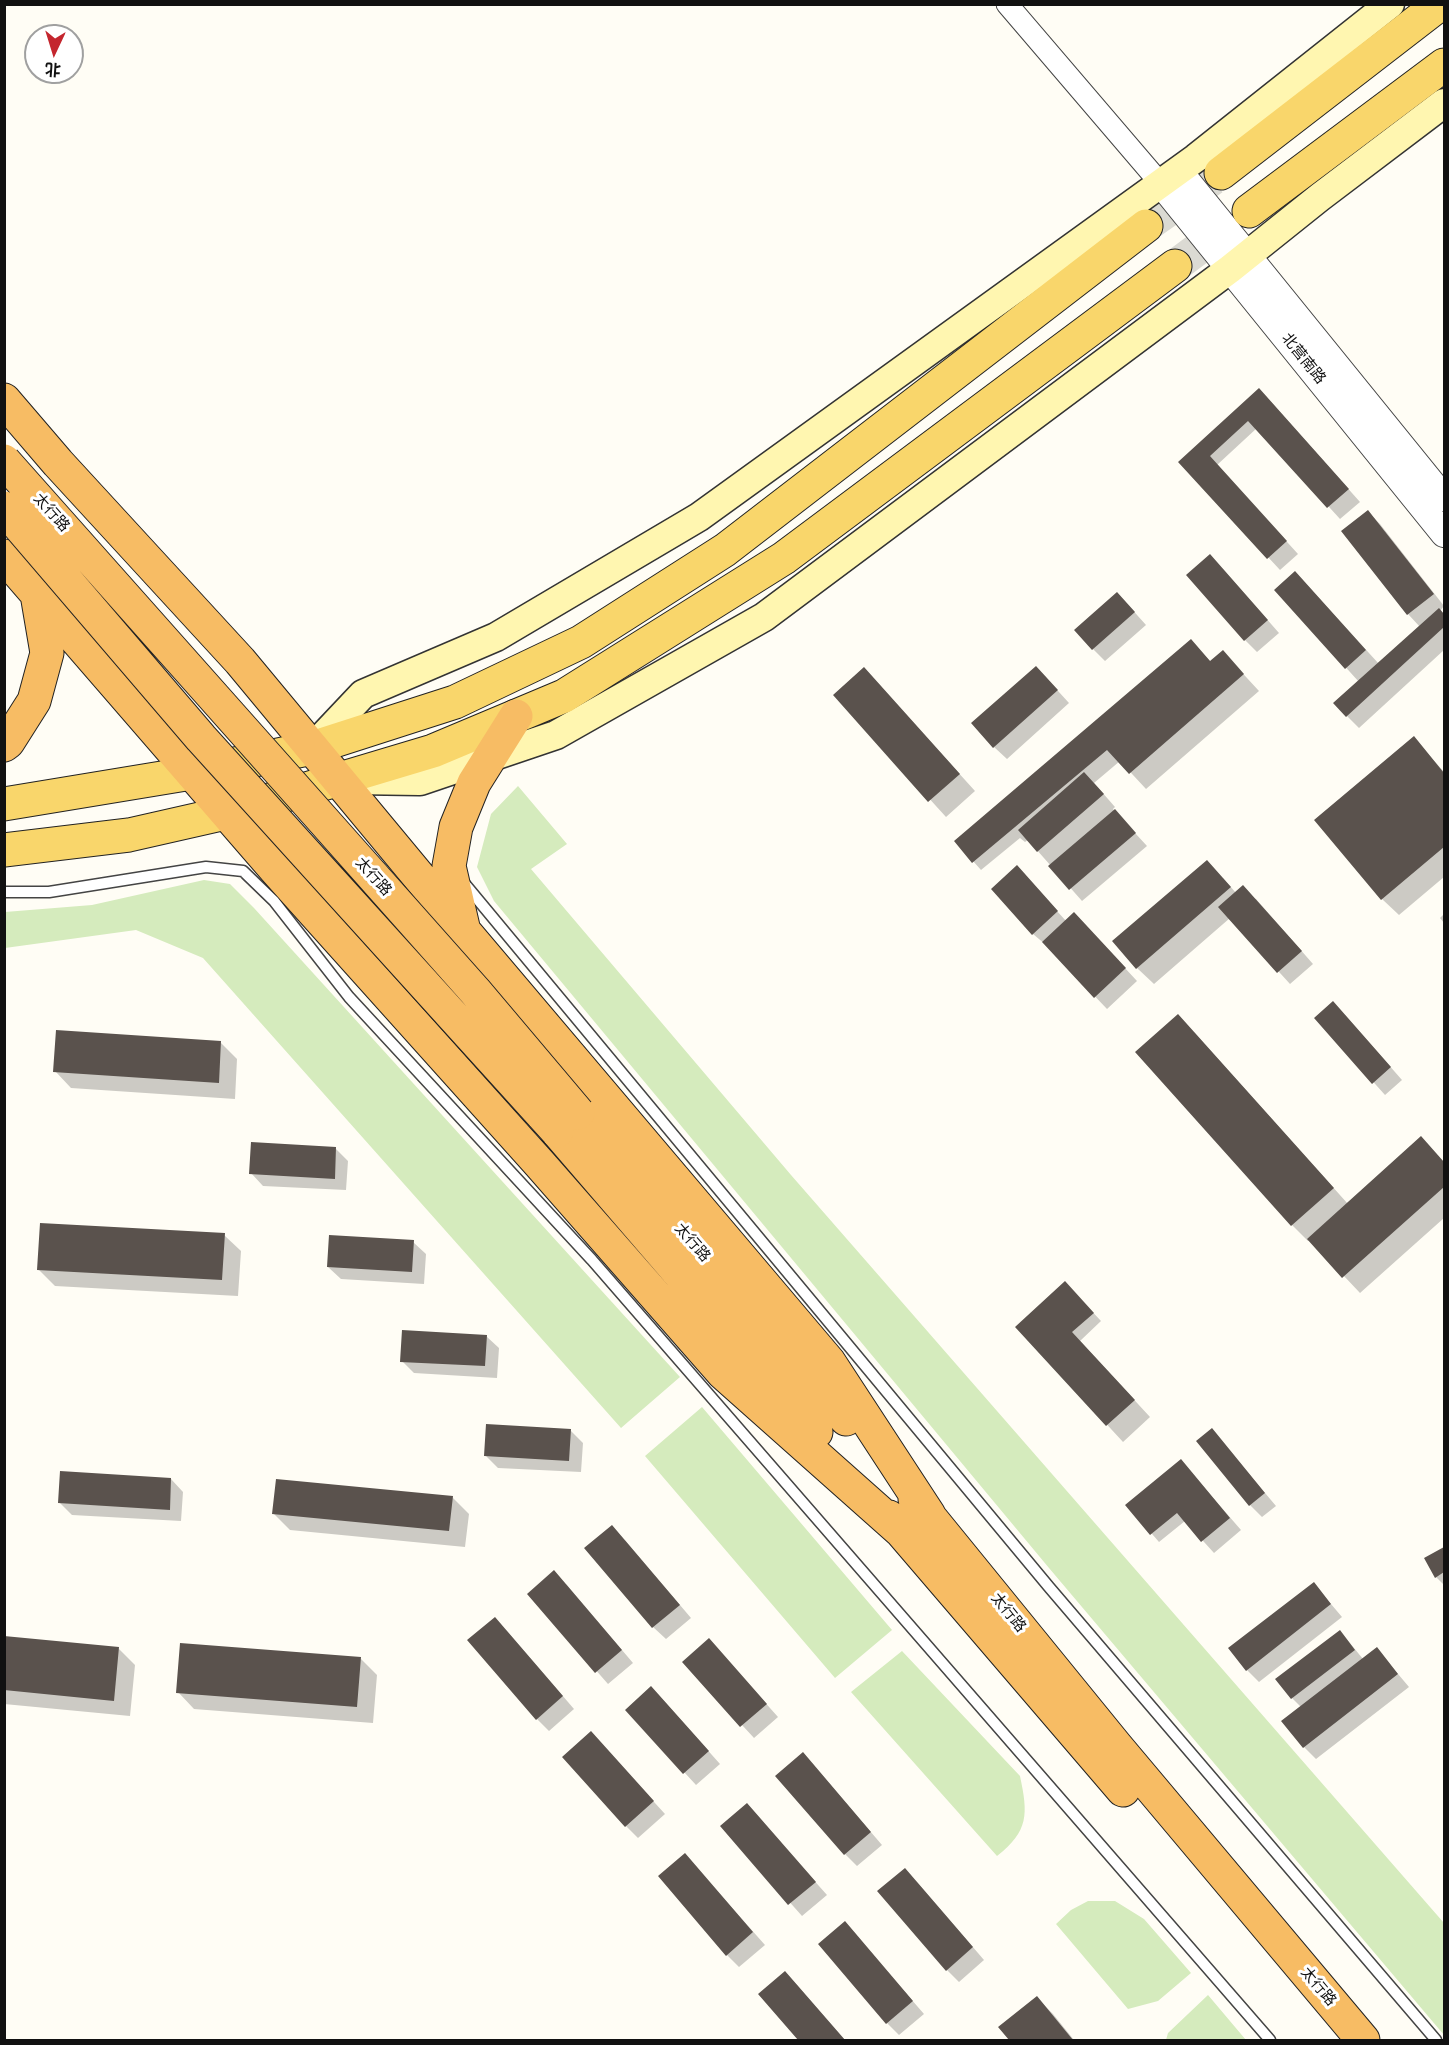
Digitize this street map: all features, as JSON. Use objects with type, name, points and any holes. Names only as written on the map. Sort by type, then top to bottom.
[{"type":"highway","points":[[4,400],[58,463],[240,661],[464,931],[829,1362],[929,1515]]},
{"type":"highway","name":"太行路","points":[[4,461],[475,991],[568,1122],[903,1533],[1339,2040]]},
{"type":"highway","name":"太行路","points":[[4,508],[201,738],[568,1122],[929,1515],[1116,1746],[1363,2040]]},
{"type":"highway","points":[[4,556],[226,813],[723,1372],[903,1533]]},
{"type":"highway","points":[[4,745],[8,742],[15,724],[34,701],[46,653],[37,594]]},
{"type":"highway","points":[[464,931],[449,866],[456,828],[474,783],[516,716]]},
{"type":"main road","points":[[312,748],[363,694],[496,637],[699,518],[1170,177],[1390,4]]},
{"type":"main road","points":[[1221,173],[1436,7]]},
{"type":"main road","points":[[1249,211],[1444,65]]},
{"type":"main road","points":[[338,780],[420,781],[556,735],[764,617],[1239,262],[1444,103]]},
{"type":"main road","points":[[4,804],[192,773],[312,748],[454,702],[580,642],[725,550],[1146,226]]},
{"type":"main road","points":[[4,850],[129,835],[226,813],[433,751],[564,696],[784,558],[1175,266]]},
{"type":"street","points":[[1007,4],[1170,177]]},
{"type":"street","name":"北营南路","points":[[1170,177],[1239,262],[1444,498]]},
{"type":"street","name":"北营南路","points":[[1239,262],[1444,534]]},
{"type":"lane","points":[[449,866],[1049,1587],[1436,2040]]},
{"type":"lane","points":[[4,892],[49,892],[206,867],[243,871],[274,901],[349,997],[592,1260],[1270,2040]]},
{"type":"green space","points":[[518,786],[567,844],[531,869],[791,1175],[1444,1923],[1444,2035],[1049,1568],[494,901],[477,867],[491,814]]},
{"type":"green space","points":[[204,880],[230,884],[254,908],[680,1377],[621,1428],[203,958],[136,930],[5,948],[5,912],[92,905]]},
{"type":"green space","points":[[702,1407],[892,1630],[835,1678],[645,1456]]},
{"type":"green space","points":[[902,1651],[1020,1776],[1025,1811],[1024,1821],[1015,1838],[997,1856],[851,1692]]},
{"type":"green space","points":[[1088,1901],[1115,1901],[1144,1919],[1191,1973],[1158,2001],[1128,2009],[1056,1924],[1071,1910]]},
{"type":"green space","points":[[1208,1995],[1246,2040],[1166,2040],[1168,2033]]},
{"type":"building","points":[[1259,388],[1349,489],[1327,508],[1248,421],[1210,456],[1287,541],[1267,559],[1178,462]]},
{"type":"building","points":[[1368,510],[1434,594],[1407,615],[1341,531]]},
{"type":"building","points":[[1210,554],[1268,620],[1244,641],[1186,575]]},
{"type":"building","points":[[1295,571],[1366,650],[1345,669],[1274,590]]},
{"type":"building","points":[[1117,592],[1135,612],[1092,650],[1074,630]]},
{"type":"building","points":[[1439,608],[1444,614],[1444,627],[1346,717],[1333,703]]},
{"type":"building","points":[[1191,639],[1210,661],[1223,650],[1244,674],[1129,774],[1107,750],[972,863],[954,841]]},
{"type":"building","points":[[1036,666],[1058,690],[993,748],[971,723]]},
{"type":"building","points":[[864,667],[960,774],[928,802],[833,695]]},
{"type":"building","points":[[1414,736],[1444,773],[1444,847],[1381,900],[1314,820]]},
{"type":"building","points":[[1084,772],[1104,794],[1037,852],[1018,830]]},
{"type":"building","points":[[1115,809],[1136,833],[1069,890],[1048,866]]},
{"type":"building","points":[[1207,860],[1231,887],[1136,969],[1112,941]]},
{"type":"building","points":[[1017,865],[1058,911],[1032,935],[991,889]]},
{"type":"building","points":[[1243,885],[1302,951],[1277,973],[1218,907]]},
{"type":"building","points":[[1074,912],[1126,968],[1094,998],[1042,942]]},
{"type":"building","points":[[1333,1001],[1391,1067],[1372,1084],[1314,1018]]},
{"type":"building","points":[[1178,1014],[1334,1188],[1291,1226],[1135,1052]]},
{"type":"building","points":[[56,1030],[221,1041],[219,1083],[53,1072]]},
{"type":"building","points":[[1421,1136],[1444,1162],[1444,1187],[1342,1278],[1307,1239]]},
{"type":"building","points":[[251,1142],[336,1147],[335,1179],[249,1174]]},
{"type":"building","points":[[40,1223],[225,1233],[222,1280],[37,1270]]},
{"type":"building","points":[[329,1235],[414,1240],[412,1272],[327,1267]]},
{"type":"building","points":[[1065,1281],[1094,1313],[1072,1332],[1135,1400],[1106,1426],[1015,1327]]},
{"type":"building","points":[[402,1330],[487,1335],[485,1366],[400,1362]]},
{"type":"building","points":[[486,1424],[571,1429],[569,1461],[484,1456]]},
{"type":"building","points":[[1212,1428],[1265,1493],[1249,1506],[1196,1441]]},
{"type":"building","points":[[1181,1459],[1230,1518],[1201,1542],[1177,1513],[1150,1535],[1125,1505]]},
{"type":"building","points":[[60,1471],[171,1478],[170,1510],[58,1503]]},
{"type":"building","points":[[276,1479],[453,1496],[449,1531],[272,1514]]},
{"type":"building","points":[[612,1525],[680,1605],[652,1628],[584,1548]]},
{"type":"building","points":[[1444,1547],[1444,1572],[1435,1578],[1424,1558]]},
{"type":"building","points":[[554,1570],[622,1650],[595,1673],[527,1594]]},
{"type":"building","points":[[1314,1582],[1331,1604],[1246,1671],[1228,1648]]},
{"type":"building","points":[[495,1617],[563,1696],[536,1720],[467,1640]]},
{"type":"building","points":[[1340,1630],[1355,1650],[1291,1699],[1275,1679]]},
{"type":"building","points":[[4,1636],[119,1647],[114,1701],[4,1690]]},
{"type":"building","points":[[709,1638],[767,1704],[740,1727],[682,1662]]},
{"type":"building","points":[[180,1643],[361,1657],[357,1707],[176,1693]]},
{"type":"building","points":[[1377,1647],[1398,1674],[1303,1748],[1281,1721]]},
{"type":"building","points":[[651,1686],[709,1751],[683,1774],[625,1710]]},
{"type":"building","points":[[591,1731],[654,1801],[625,1827],[562,1757]]},
{"type":"building","points":[[803,1752],[871,1832],[844,1855],[775,1776]]},
{"type":"building","points":[[747,1803],[816,1882],[788,1905],[720,1826]]},
{"type":"building","points":[[685,1853],[753,1932],[726,1956],[658,1876]]},
{"type":"building","points":[[905,1868],[973,1947],[946,1971],[877,1891]]},
{"type":"building","points":[[845,1921],[913,2001],[886,2024],[818,1944]]},
{"type":"building","points":[[785,1971],[845,2040],[798,2040],[758,1994]]},
{"type":"building","points":[[1037,1996],[1073,2040],[1009,2040],[998,2027]]},
{"type":"tunnel","points":[[1146,226],[1221,173]]},
{"type":"tunnel","points":[[1175,266],[1234,222]]}]
